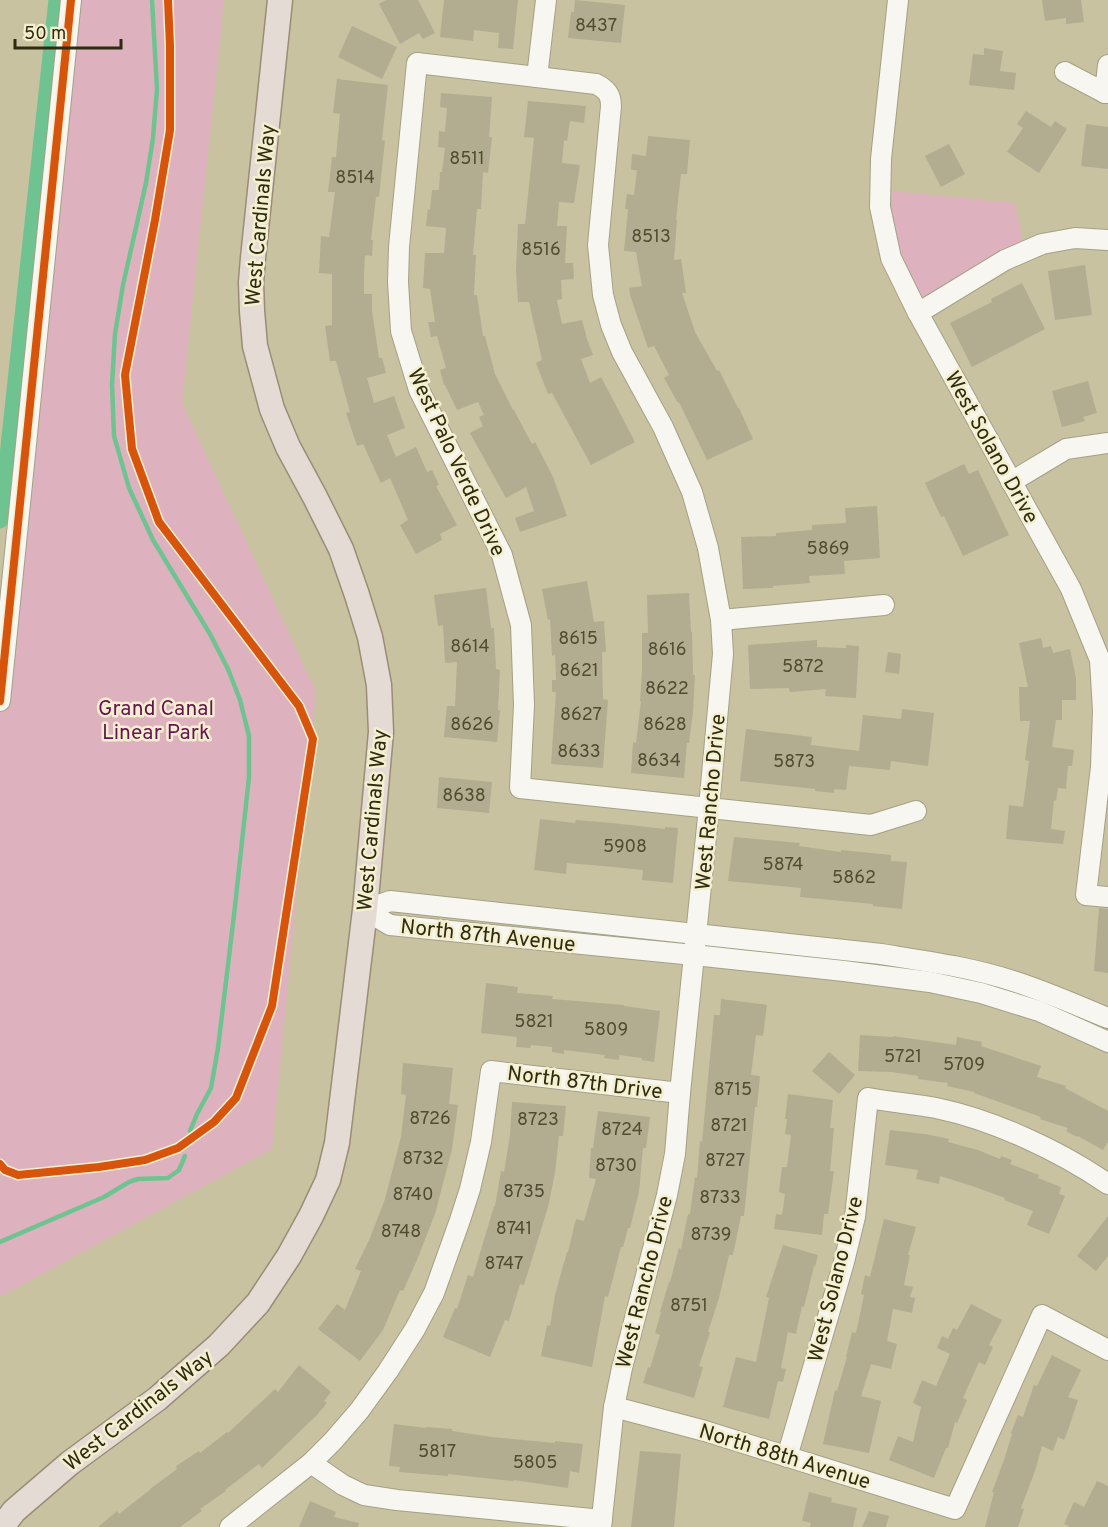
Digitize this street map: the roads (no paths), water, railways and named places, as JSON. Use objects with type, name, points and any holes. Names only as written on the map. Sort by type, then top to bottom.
[{"type":"main road","name":"West Cardinals Way","points":[[2,1527],[14,1511],[70,1463],[157,1399],[219,1345],[258,1303],[289,1256],[311,1216],[328,1180],[337,1143],[365,910],[381,732],[379,685],[370,637],[341,549],[288,447],[272,409],[255,346],[252,311],[253,258],[280,0]]},
{"type":"street","points":[[0,701],[71,0]]},
{"type":"street","points":[[537,77],[546,0]]},
{"type":"street","name":"West Solano Drive","points":[[898,0],[881,159],[880,207],[891,258],[918,313],[1071,589],[1104,660],[1101,767],[1086,895],[1108,897]]},
{"type":"street","name":"West Palo Verde Drive","points":[[537,77],[417,63],[399,247],[400,331],[419,390],[502,555],[521,626],[524,705],[520,788],[710,807]]},
{"type":"street","points":[[1065,72],[1106,93],[1108,65]]},
{"type":"street","name":"West Rancho Drive","points":[[537,77],[596,84],[608,92],[611,99],[598,245],[603,295],[611,325],[622,352],[663,427],[692,492],[708,548],[721,620],[723,654],[675,1154],[668,1195],[614,1407],[602,1524]]},
{"type":"street","points":[[918,313],[1005,260],[1042,244],[1075,238],[1108,240]]},
{"type":"street","points":[[1011,482],[1066,449],[1108,443]]},
{"type":"street","points":[[721,620],[884,605]]},
{"type":"street","points":[[710,807],[871,825],[916,811]]},
{"type":"street","name":"North 87th Avenue","points":[[365,910],[390,901],[880,954],[964,968],[1012,981],[1108,1018]]},
{"type":"street","name":"North 87th Avenue","points":[[365,910],[390,925],[844,970],[930,982],[981,993],[1039,1011],[1108,1042]]},
{"type":"street","name":"North 87th Drive","points":[[311,1463],[359,1411],[388,1371],[415,1329],[434,1293],[470,1189],[481,1142],[491,1071],[680,1093]]},
{"type":"street","name":"West Solano Drive","points":[[787,1457],[855,1217],[868,1098],[938,1109],[1013,1132],[1094,1174],[1108,1184]]},
{"type":"street","name":"North 88th Avenue","points":[[614,1407],[687,1426],[954,1509],[1042,1315],[1108,1350]]},
{"type":"street","points":[[230,1527],[311,1463],[343,1485],[364,1495],[602,1524]]},
{"type":"waterway","points":[[0,521],[56,0]]},
{"type":"waterway","points":[[152,0],[157,89],[153,138],[115,334],[112,384],[114,436],[129,488],[153,540],[210,634],[228,669],[240,700],[249,736],[249,777],[218,1048],[211,1088],[190,1131]]},
{"type":"waterway","points":[[0,1242],[104,1197],[129,1182],[138,1179],[168,1178],[179,1170],[185,1156]]},
{"type":"park label","name":"Grand Canal Linear Park","points":[[156,720]]}]
